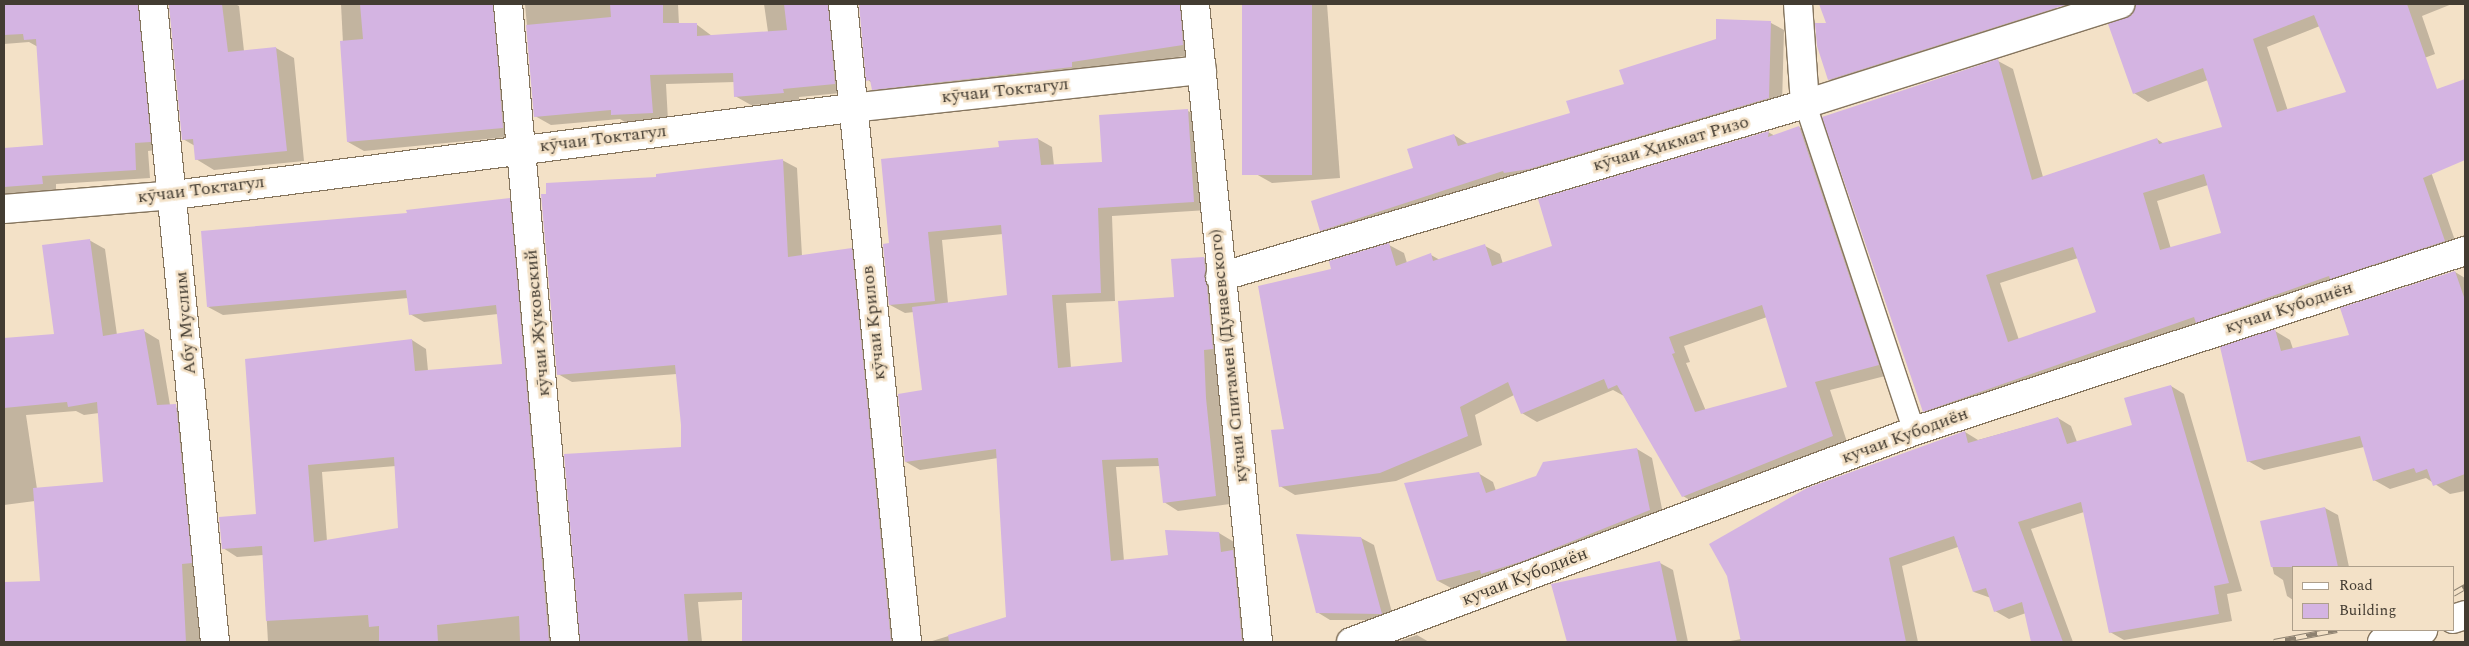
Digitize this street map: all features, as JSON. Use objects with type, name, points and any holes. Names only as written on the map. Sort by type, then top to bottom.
[{"type":"street","name":"Абу Муслим","points":[[153,4],[174,195],[215,642]]},
{"type":"street","name":"кӯчаи Жуковский","points":[[508,4],[523,149],[566,642]]},
{"type":"street","name":"кӯчаи Крилов","points":[[843,4],[907,642]]},
{"type":"street","name":"кӯчаи Спитамен (Дунаевского)","points":[[1196,4],[1220,277],[1258,642]]},
{"type":"street","points":[[1798,4],[1805,104]]},
{"type":"street","name":"кӯчаи Ҳикмат Ризо","points":[[1220,277],[1805,104],[2121,4]]},
{"type":"street","name":"кӯчаи Токтагул","points":[[4,209],[174,195],[852,108],[1202,70]]},
{"type":"street","name":"кучаи Кубодиён","points":[[1351,642],[1914,431],[2465,251]]},
{"type":"street","points":[[2382,642],[2420,631]]},
{"type":"lane","points":[[1805,104],[1914,431]]},
{"type":"building","points":[[4,4],[138,4],[151,142],[135,143],[136,170],[42,176],[43,184],[4,187],[4,148],[43,145],[36,39],[24,40],[23,34],[4,35]]},
{"type":"building","points":[[169,4],[222,4],[228,52],[276,47],[287,151],[195,160],[193,139],[182,140]]},
{"type":"building","points":[[360,4],[493,4],[503,128],[347,142],[340,41],[363,39]]},
{"type":"building","points":[[610,4],[663,4],[663,23],[697,23],[697,36],[787,30],[784,4],[828,4],[835,84],[783,89],[784,93],[734,97],[733,73],[650,75],[653,113],[611,115],[611,110],[534,117],[526,25],[611,17]]},
{"type":"building","points":[[859,4],[1180,4],[1183,45],[1072,62],[1072,67],[872,90],[870,80],[866,81]]},
{"type":"building","points":[[1242,4],[1312,4],[1312,175],[1242,175]]},
{"type":"building","points":[[1819,4],[2065,5],[1828,80],[1817,46],[1815,23],[1826,23]]},
{"type":"building","points":[[2136,4],[2407,4],[2437,89],[2465,79],[2465,160],[2423,178],[2445,241],[2330,279],[2329,276],[2196,323],[2194,317],[1923,412],[1822,117],[1998,59],[2032,180],[2157,138],[2159,144],[2222,127],[2203,68],[2133,94],[2108,24],[2132,15]],"holes":[[[2314,15],[2346,92],[2277,112],[2253,39]],[[2204,174],[2221,233],[2160,250],[2143,193]],[[2073,247],[2096,312],[2008,342],[1986,275]]]},
{"type":"building","points":[[1716,19],[1771,21],[1769,98],[1529,169],[1504,173],[1503,171],[1320,231],[1311,201],[1413,168],[1407,149],[1454,134],[1458,146],[1570,113],[1566,101],[1624,84],[1619,70],[1716,39]]},
{"type":"building","points":[[1188,109],[1194,202],[1098,208],[1101,293],[1052,295],[1058,368],[1122,362],[1118,301],[1174,297],[1171,259],[1204,257],[1213,349],[1204,350],[1206,398],[1216,496],[1163,503],[1158,458],[1102,460],[1111,561],[1168,555],[1165,530],[1219,532],[1221,552],[1233,550],[1242,642],[949,642],[948,635],[1006,617],[996,449],[905,462],[898,394],[922,390],[912,307],[1007,295],[1001,225],[928,232],[935,301],[889,305],[883,244],[889,243],[881,159],[999,147],[998,141],[1038,138],[1041,165],[1102,162],[1099,115]]},
{"type":"building","points":[[1799,126],[1879,365],[1815,382],[1833,436],[1682,497],[1617,385],[1608,389],[1604,379],[1521,414],[1508,382],[1460,407],[1468,436],[1380,473],[1279,487],[1271,430],[1284,429],[1258,286],[1331,269],[1329,261],[1389,243],[1396,266],[1431,253],[1433,261],[1485,244],[1492,266],[1552,246],[1538,199],[1769,131],[1768,137]],"holes":[[[1762,305],[1787,387],[1695,412],[1672,354],[1675,353],[1669,337]]]},
{"type":"building","points":[[783,159],[788,257],[852,248],[891,642],[742,642],[742,592],[684,594],[688,642],[580,642],[564,454],[681,447],[681,425],[675,365],[557,375],[541,194],[546,194],[546,183],[656,177],[656,174]]},
{"type":"building","points":[[510,198],[549,642],[520,642],[519,616],[437,625],[438,642],[379,642],[379,626],[369,627],[368,615],[266,621],[262,546],[222,549],[219,517],[256,514],[245,359],[412,339],[415,371],[502,364],[496,305],[409,315],[406,290],[207,307],[201,231],[407,213],[406,210]],"holes":[[[394,457],[398,528],[314,542],[308,465]]]},
{"type":"building","points":[[90,239],[103,336],[144,329],[157,405],[176,404],[192,563],[182,564],[186,642],[4,642],[4,582],[40,581],[33,488],[103,482],[97,402],[68,407],[67,402],[4,408],[4,338],[54,334],[42,245]]},
{"type":"building","points":[[2455,271],[2465,300],[2465,474],[2433,486],[2427,469],[2416,473],[2414,468],[2373,481],[2360,436],[2247,462],[2220,347],[2275,329],[2281,351],[2349,335],[2340,308]]},
{"type":"building","points":[[2171,385],[2229,583],[2214,586],[2219,614],[2109,633],[2081,502],[2018,522],[2063,642],[2031,642],[2022,602],[1994,612],[1986,588],[1973,592],[1954,536],[1889,558],[1906,642],[1741,642],[1727,576],[1709,544],[1807,488],[1965,431],[1968,443],[2058,417],[2067,444],[2132,425],[2124,398]]},
{"type":"building","points":[[1637,448],[1650,510],[1523,561],[1481,574],[1480,570],[1437,581],[1404,483],[1479,472],[1486,493],[1536,476],[1543,462]]},
{"type":"building","points":[[2325,507],[2338,566],[2271,567],[2260,521]]},
{"type":"building","points":[[1296,534],[1361,537],[1382,614],[1316,613]]},
{"type":"building","points":[[1660,561],[1677,642],[1567,642],[1551,584]]},
{"type":"railway","points":[[2454,593],[2465,587]]},
{"type":"railway","points":[[2274,642],[2332,631]]}]
